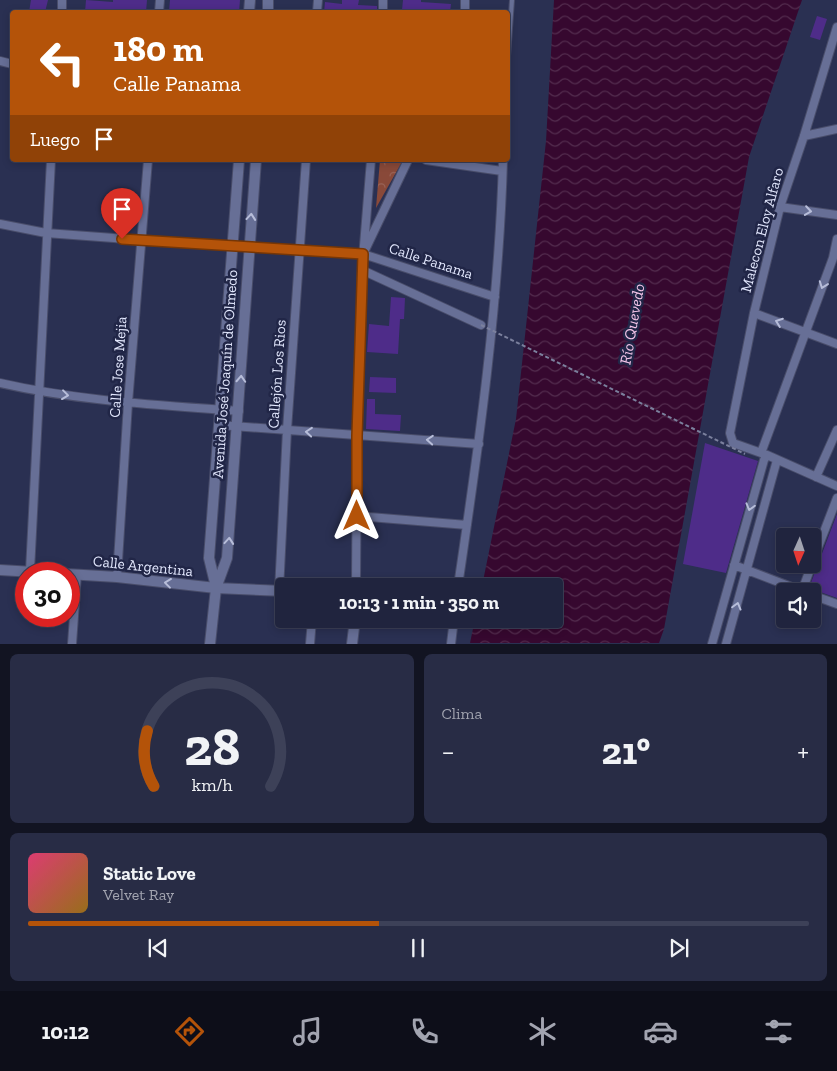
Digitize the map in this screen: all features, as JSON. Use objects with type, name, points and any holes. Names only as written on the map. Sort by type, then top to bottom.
[{"type":"main road","name":"Avenida José Joaquín de Olmedo","points":[[216,588],[209,558],[239,162]]},
{"type":"main road","name":"Avenida José Joaquín de Olmedo","points":[[210,644],[216,588],[227,558],[256,162]]},
{"type":"main road","name":"Calle Argentina","points":[[0,570],[15,571]]},
{"type":"main road","name":"Calle Argentina","points":[[80,574],[216,588],[275,591]]},
{"type":"main road","points":[[352,644],[354,628]]},
{"type":"main road","points":[[356,628],[359,644]]},
{"type":"street","name":"Malecon Eloy Alfaro","points":[[764,454],[733,443],[730,433],[754,313],[780,207],[837,27]]},
{"type":"street","points":[[804,136],[837,129]]},
{"type":"street","points":[[30,562],[51,162]]},
{"type":"street","name":"Calle Jose Mejia","points":[[118,577],[128,403],[148,162]]},
{"type":"street","name":"Callejón Los Rios","points":[[281,578],[287,430],[306,162]]},
{"type":"street","points":[[356,578],[357,436],[362,270],[371,162]]},
{"type":"street","points":[[363,254],[407,162]]},
{"type":"street","points":[[440,162],[502,171]]},
{"type":"street","points":[[459,578],[479,444],[495,297],[503,162]]},
{"type":"street","points":[[780,207],[837,215]]},
{"type":"street","name":"Calle Panama","points":[[0,224],[46,233],[363,254],[495,297]]},
{"type":"street","points":[[712,644],[764,460],[764,454],[833,258],[837,239]]},
{"type":"street","points":[[362,270],[481,324]]},
{"type":"street","points":[[754,313],[837,344]]},
{"type":"street","points":[[0,383],[38,392],[128,403],[239,411]]},
{"type":"street","points":[[219,425],[479,444]]},
{"type":"street","points":[[816,476],[837,430]]},
{"type":"street","points":[[764,454],[837,486]]},
{"type":"street","points":[[726,644],[777,460]]},
{"type":"street","points":[[821,540],[837,498]]},
{"type":"street","points":[[357,516],[468,525]]},
{"type":"street","points":[[734,565],[782,583]]},
{"type":"street","points":[[821,598],[837,604]]},
{"type":"street","points":[[72,644],[73,627]]},
{"type":"street","points":[[310,644],[311,628]]},
{"type":"street","points":[[452,644],[453,628]]},
{"type":"lane","points":[[510,28],[512,0]]},
{"type":"path","points":[[481,324],[745,454]]},
{"type":"green space","points":[[380,162],[402,162],[376,208]]},
{"type":"water","name":"Río Quevedo","points":[[554,0],[802,0],[749,157],[664,629],[659,643],[470,643],[473,628],[563,628],[563,578],[484,578],[516,419],[546,141]]},
{"type":"building","points":[[31,0],[48,0],[46,10],[29,10]]},
{"type":"building","points":[[86,0],[113,2],[113,0],[147,0],[146,10],[85,10]]},
{"type":"building","points":[[170,0],[240,0],[239,10],[169,10]]},
{"type":"building","points":[[342,0],[359,0],[358,5],[377,6],[377,10],[324,10],[325,2],[342,4]]},
{"type":"building","points":[[403,0],[451,4],[450,10],[402,10]]},
{"type":"building","points":[[817,16],[827,19],[820,40],[810,37]]},
{"type":"building","points":[[391,297],[405,298],[404,319],[400,319],[398,354],[367,352],[369,324],[389,326]]},
{"type":"building","points":[[370,377],[396,378],[396,393],[369,392]]},
{"type":"building","points":[[367,399],[375,399],[375,414],[401,415],[400,431],[366,429]]},
{"type":"building","points":[[705,443],[758,461],[726,573],[683,564]]},
{"type":"building","points":[[837,514],[837,598],[821,592],[821,583],[811,583],[815,573],[821,573],[821,556]]},
{"type":"route","points":[[122,239],[363,254],[357,436],[357,516]]}]
